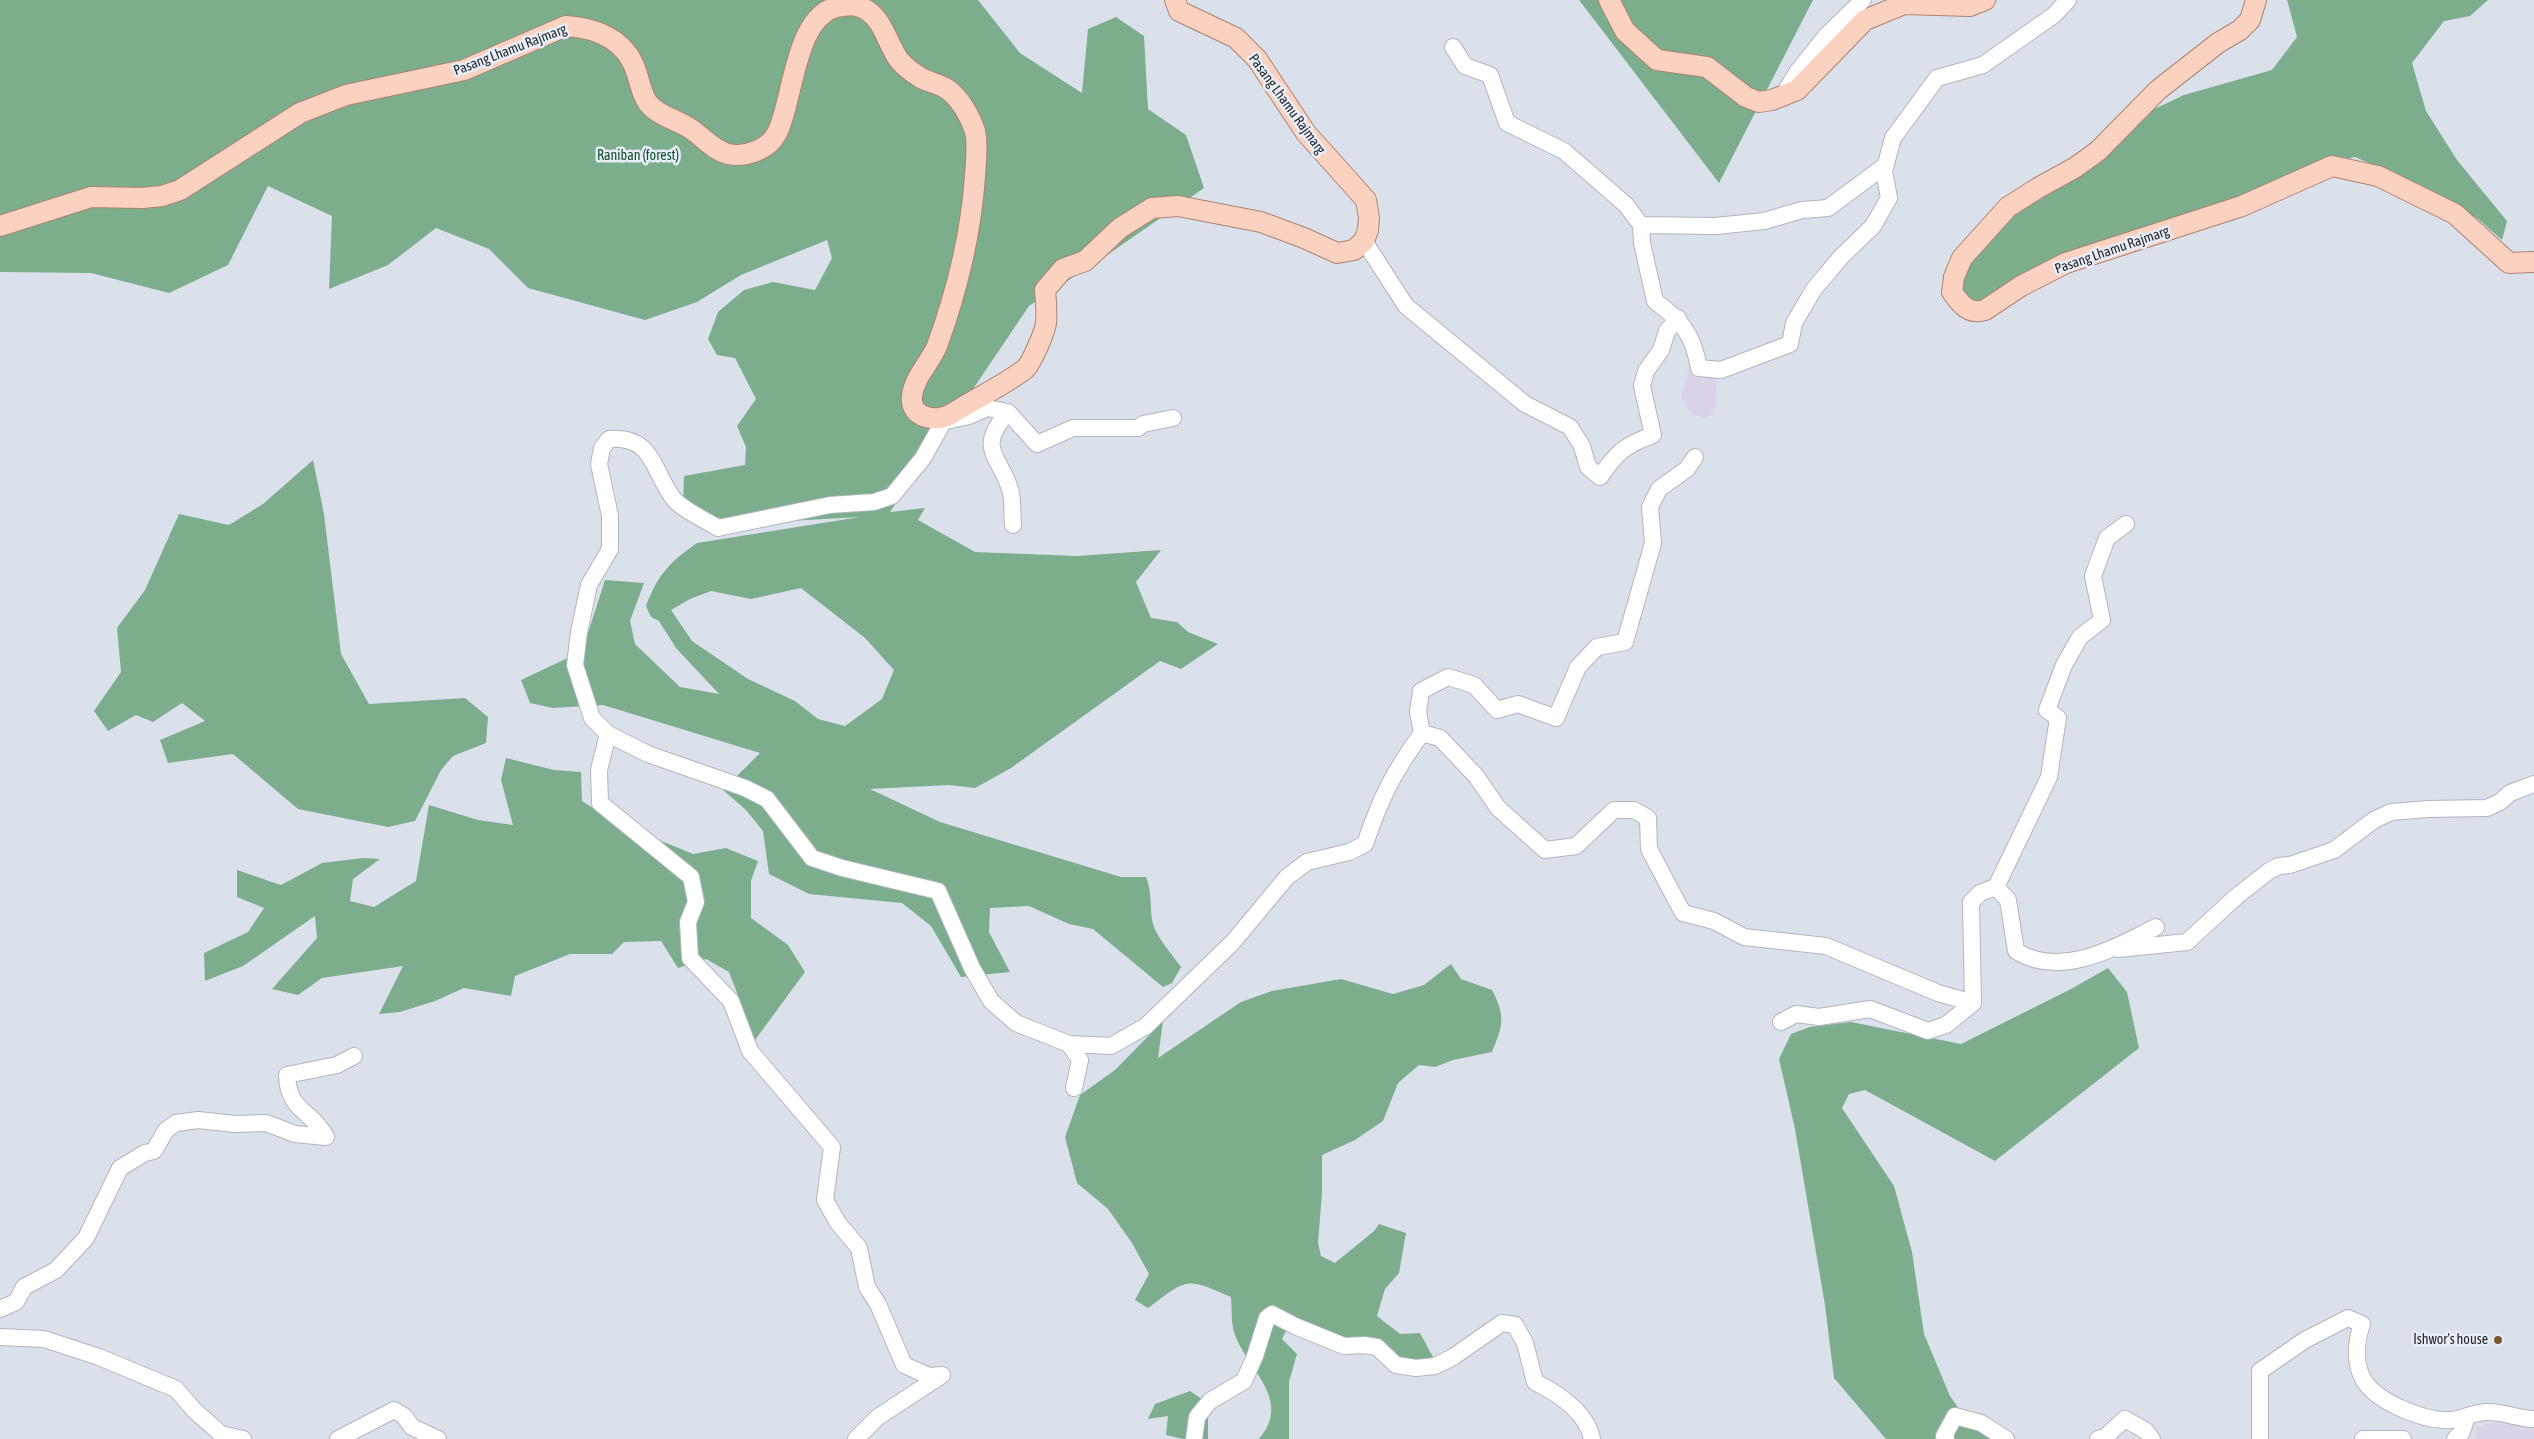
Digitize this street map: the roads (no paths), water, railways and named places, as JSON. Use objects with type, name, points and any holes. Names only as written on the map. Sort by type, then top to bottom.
[{"type":"main road","name":"Pasang Lhamu Rajmarg","points":[[1175,0],[1179,11],[1236,38],[1257,59],[1306,133],[1366,200],[1369,218],[1364,241]]},
{"type":"main road","points":[[1609,0],[1625,31],[1657,60],[1707,67],[1751,100],[1764,102],[1797,90],[1865,20],[1904,4],[1970,6],[1985,0]]},
{"type":"main road","name":"Pasang Lhamu Rajmarg","points":[[2256,0],[2250,20],[2240,30],[2218,43],[2158,90],[2098,151],[2076,167],[2038,188],[2008,208],[1962,258],[1954,277],[1952,292],[1964,308],[1979,312],[1985,310],[2020,286],[2066,263],[2242,206],[2332,166],[2378,176],[2455,214],[2509,263],[2534,262]]},
{"type":"main road","name":"Pasang Lhamu Rajmarg","points":[[0,226],[91,197],[142,198],[162,196],[180,190],[300,113],[346,94],[464,70],[566,26],[583,27],[616,41],[627,52],[648,103],[658,112],[689,127],[711,145],[728,154],[747,154],[766,146],[777,133],[800,49],[822,13],[835,6],[861,7],[877,19],[899,60],[910,71],[947,89],[959,100],[975,132],[977,154],[974,203],[957,288],[935,350],[917,379],[912,396],[912,405],[918,413],[928,418],[946,419]]},
{"type":"main road","points":[[946,419],[1028,367],[1046,326],[1046,290],[1063,269],[1085,261],[1120,228],[1152,208],[1178,206],[1261,222],[1304,238],[1336,253],[1354,250],[1364,241]]},
{"type":"street","points":[[1783,95],[1798,71],[1826,36],[1863,0]]},
{"type":"street","points":[[1453,47],[1465,66],[1490,75],[1506,123],[1564,151],[1626,205],[1640,225],[1642,243],[1655,301],[1678,318],[1695,346],[1699,368],[1721,370],[1790,344],[1794,323],[1814,289],[1841,257],[1874,226],[1888,198],[1884,171],[1893,138],[1937,78],[1983,65],[2054,15],[2068,0]]},
{"type":"street","points":[[1640,225],[1716,226],[1764,221],[1802,210],[1828,208],[1886,165]]},
{"type":"street","points":[[1364,241],[1406,306],[1525,404],[1570,427],[1582,446],[1588,467],[1600,477],[1614,456],[1631,443],[1653,436],[1642,386],[1646,371],[1661,350],[1667,331],[1678,318]]},
{"type":"street","points":[[1173,418],[1143,424],[1138,428],[1073,428],[1037,444],[1008,412],[986,408],[969,416],[946,419],[923,458],[892,496],[874,502],[830,505],[718,528],[674,500],[643,446],[626,437],[609,438],[602,448],[599,464],[610,516],[610,549],[590,585],[579,632],[575,665],[592,718],[608,734],[648,754],[746,788],[767,800],[812,858],[842,868],[938,891],[972,968],[991,1001],[1016,1023],[1069,1044],[1111,1046],[1146,1026],[1233,942],[1287,876],[1307,862],[1349,852],[1365,844],[1383,794],[1397,768],[1422,733],[1418,712],[1421,691],[1448,677],[1474,685],[1497,710],[1518,704],[1556,718],[1578,667],[1597,647],[1626,642],[1654,543],[1650,507],[1659,489],[1687,470],[1695,457]]},
{"type":"street","points":[[1008,412],[996,427],[991,452],[1011,493],[1013,525]]},
{"type":"street","points":[[1973,1003],[1970,902],[1980,893],[1996,887],[2049,777],[2058,718],[2047,710],[2064,665],[2080,637],[2102,620],[2093,576],[2107,538],[2126,524]]},
{"type":"street","points":[[1422,733],[1440,738],[1476,776],[1498,808],[1545,850],[1576,846],[1614,810],[1634,810],[1648,818],[1649,849],[1684,913],[1714,921],[1744,937],[1826,946],[1938,993],[1973,1003]]},
{"type":"street","points":[[608,734],[598,770],[600,803],[691,877],[696,902],[688,922],[690,958],[731,1001],[750,1051],[788,1098],[832,1147],[825,1200],[838,1223],[860,1248],[867,1287],[878,1304],[904,1365],[929,1376],[942,1375],[878,1417],[856,1439]]},
{"type":"street","points":[[2109,949],[2151,947],[2187,942],[2254,881],[2269,871],[2278,866],[2308,860],[2334,850],[2374,820],[2390,812],[2428,808],[2487,808],[2500,802],[2510,793],[2534,784]]},
{"type":"street","points":[[1996,887],[2008,900],[2016,951],[2024,956],[2050,964],[2082,959],[2109,949],[2156,927]]},
{"type":"street","points":[[1781,1022],[1796,1014],[1820,1017],[1870,1009],[1928,1031],[1946,1025],[1973,1003]]},
{"type":"street","points":[[1069,1044],[1080,1060],[1074,1088]]},
{"type":"street","points":[[0,1309],[16,1302],[24,1287],[56,1270],[86,1238],[120,1168],[146,1153],[154,1151],[166,1130],[176,1123],[198,1120],[235,1124],[266,1123],[295,1134],[326,1137],[322,1128],[293,1102],[287,1090],[287,1075],[337,1065],[354,1056]]},
{"type":"street","points":[[1194,1439],[1198,1417],[1210,1401],[1244,1380],[1255,1356],[1267,1318],[1272,1314],[1295,1326],[1344,1346],[1364,1345],[1377,1347],[1396,1365],[1416,1368],[1435,1366],[1453,1357],[1502,1322],[1515,1325],[1525,1343],[1535,1382],[1556,1392],[1569,1404],[1587,1424],[1592,1439]]},
{"type":"street","points":[[2260,1439],[2260,1371],[2305,1340],[2348,1318],[2362,1324],[2355,1344],[2363,1378],[2374,1393],[2407,1411],[2433,1419],[2452,1420],[2489,1412],[2534,1420]]},
{"type":"street","points":[[0,1337],[44,1339],[99,1356],[176,1389],[194,1410],[221,1434],[243,1439]]},
{"type":"street","points":[[338,1439],[394,1410],[404,1416],[412,1427],[438,1439]]},
{"type":"street","points":[[1946,1439],[1944,1436],[1955,1416],[1981,1423],[2006,1439]]},
{"type":"street","points":[[2455,1439],[2462,1432],[2467,1416]]},
{"type":"street","points":[[2098,1439],[2105,1437],[2125,1418],[2146,1431],[2152,1439]]},
{"type":"street","points":[[2363,1439],[2403,1439]]},
{"type":"place","name":"Ishwor's house","points":[[2498,1340]]},
{"type":"park label","name":"Raniban (forest)","points":[[638,156]]}]
